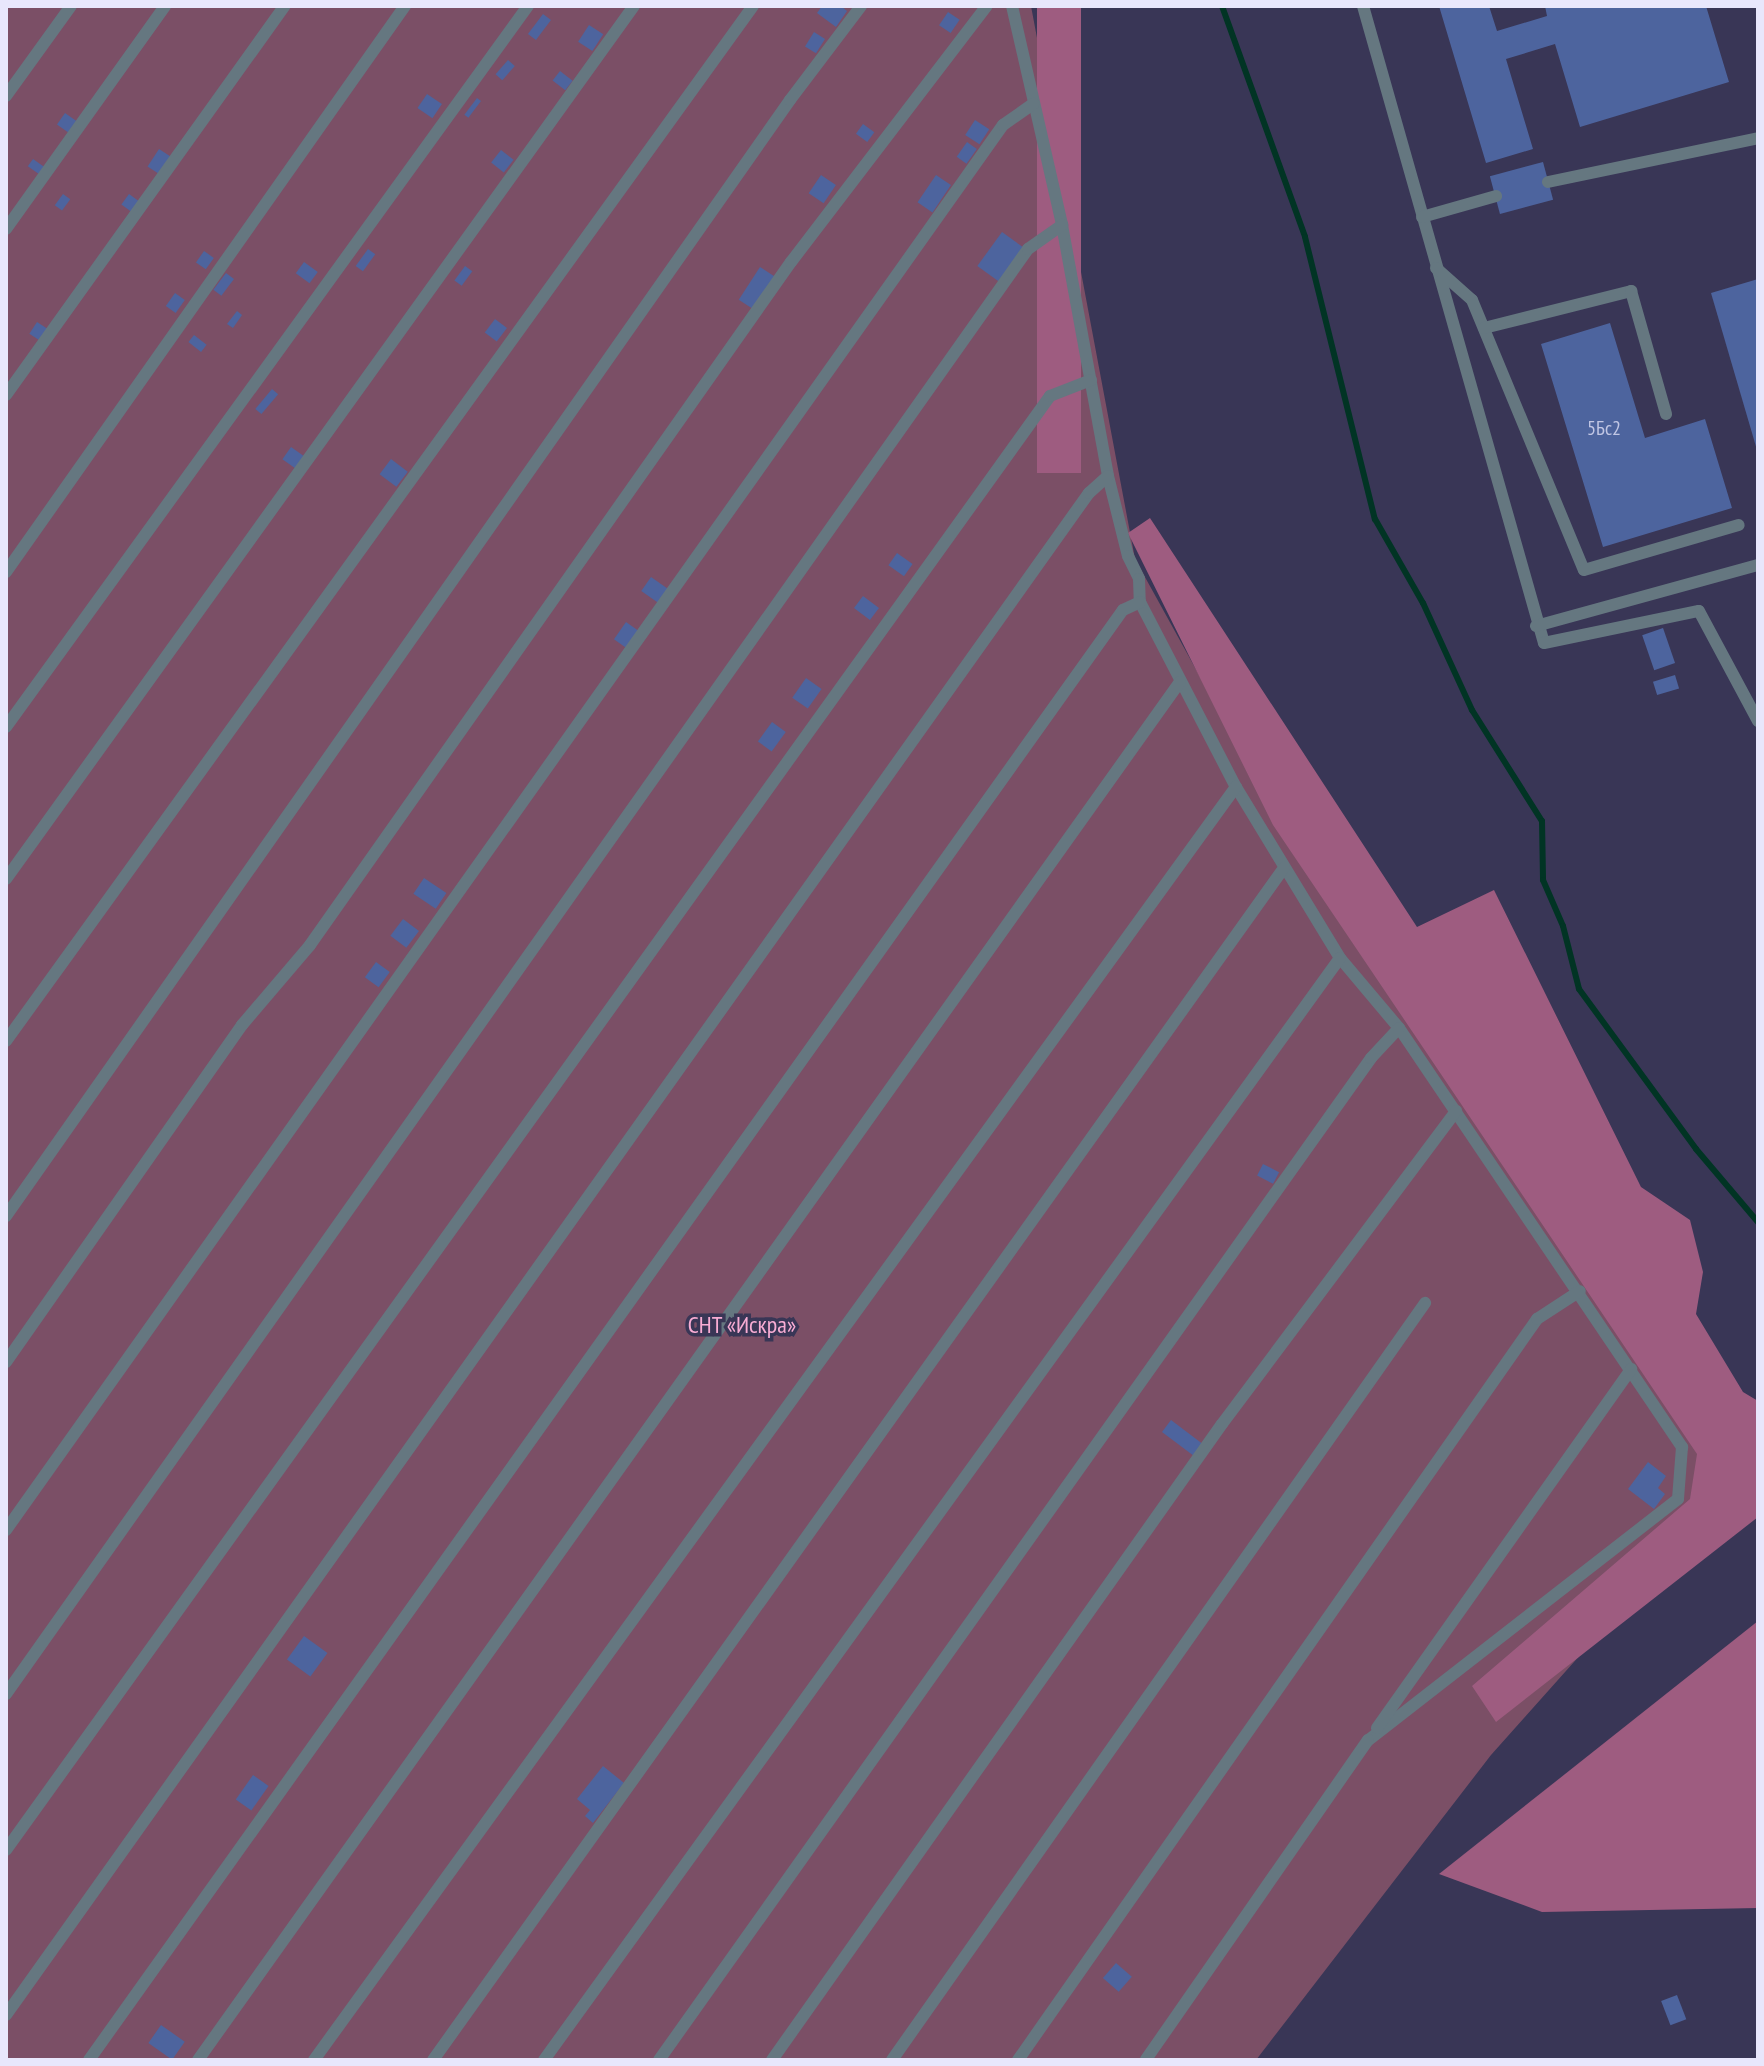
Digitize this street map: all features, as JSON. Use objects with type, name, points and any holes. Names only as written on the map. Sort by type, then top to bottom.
[{"type":"lane","points":[[6,96],[71,6]]},
{"type":"lane","points":[[6,229],[165,6]]},
{"type":"lane","points":[[6,395],[285,6]]},
{"type":"lane","points":[[6,572],[405,6]]},
{"type":"lane","points":[[6,727],[528,6]]},
{"type":"lane","points":[[6,879],[634,6]]},
{"type":"lane","points":[[6,1041],[753,6]]},
{"type":"lane","points":[[6,1216],[790,100],[861,6]]},
{"type":"lane","points":[[6,1362],[242,1025],[310,945],[791,262],[987,6]]},
{"type":"lane","points":[[1012,6],[1062,225],[1108,476],[1128,556],[1139,579],[1140,602],[1236,787],[1340,958],[1399,1028],[1580,1291],[1682,1447],[1678,1499],[1368,1740]]},
{"type":"lane","points":[[1363,6],[1536,626],[1544,643],[1699,611],[1758,721]]},
{"type":"lane","points":[[6,1530],[1003,125],[1033,104]]},
{"type":"lane","points":[[1548,182],[1758,138]]},
{"type":"lane","points":[[1422,217],[1496,196]]},
{"type":"lane","points":[[6,1694],[1028,249],[1062,225]]},
{"type":"lane","points":[[1436,268],[1472,300],[1584,570],[1739,525]]},
{"type":"lane","points":[[1484,328],[1631,291],[1666,414]]},
{"type":"lane","points":[[6,1850],[1050,396],[1091,380]]},
{"type":"lane","points":[[6,2015],[1089,493],[1108,476]]},
{"type":"lane","points":[[1536,626],[1758,565]]},
{"type":"lane","points":[[89,2060],[1123,610],[1140,602]]},
{"type":"lane","points":[[198,2060],[1180,682]]},
{"type":"lane","points":[[314,2060],[1236,787]]},
{"type":"lane","points":[[433,2060],[1284,868]]},
{"type":"lane","points":[[544,2060],[1340,958]]},
{"type":"lane","points":[[659,2060],[1371,1058],[1399,1028]]},
{"type":"lane","points":[[772,2060],[1213,1436],[1456,1111]]},
{"type":"lane","points":[[1018,2060],[1537,1319],[1580,1291]]},
{"type":"lane","points":[[892,2060],[1425,1303]]},
{"type":"lane","points":[[1146,2060],[1631,1369]]},
{"type":"green space","name":"СНТ «Искра»","points":[[6,6],[1031,6],[1135,559],[1267,798],[1756,1458],[1491,1755],[1256,2060],[6,2060]]},
{"type":"shaded area","points":[[1037,6],[1081,6],[1081,473],[1037,473]]},
{"type":"shaded area","points":[[1150,518],[1417,927],[1494,890],[1641,1187],[1690,1220],[1703,1272],[1696,1314],[1743,1392],[1758,1401],[1758,1517],[1496,1722],[1472,1686],[1690,1499],[1697,1454],[1273,825],[1128,533]]},
{"type":"shaded area","points":[[1758,1621],[1758,1908],[1542,1912],[1439,1874]]},
{"type":"building","points":[[822,6],[841,6],[847,11],[836,27],[817,13]]},
{"type":"building","points":[[1439,6],[1489,6],[1497,31],[1547,16],[1545,6],[1706,6],[1729,82],[1580,127],[1555,44],[1506,59],[1533,149],[1486,163]]},
{"type":"building","points":[[948,12],[960,20],[951,33],[939,25]]},
{"type":"building","points":[[543,14],[551,20],[536,40],[528,34]]},
{"type":"building","points":[[589,25],[603,34],[592,51],[578,42]]},
{"type":"building","points":[[814,32],[825,39],[816,53],[805,46]]},
{"type":"building","points":[[508,60],[515,66],[502,80],[496,74]]},
{"type":"building","points":[[560,71],[573,81],[565,90],[553,80]]},
{"type":"building","points":[[427,94],[442,104],[432,118],[417,108]]},
{"type":"building","points":[[477,98],[481,101],[468,118],[464,115]]},
{"type":"building","points":[[65,113],[78,122],[70,134],[57,124]]},
{"type":"building","points":[[975,120],[989,129],[979,144],[965,135]]},
{"type":"building","points":[[863,124],[874,132],[867,142],[856,134]]},
{"type":"building","points":[[967,142],[977,149],[967,164],[957,157]]},
{"type":"building","points":[[159,149],[173,158],[162,176],[148,167]]},
{"type":"building","points":[[501,150],[514,160],[504,172],[491,163]]},
{"type":"building","points":[[33,159],[46,168],[41,176],[28,166]]},
{"type":"building","points":[[1543,162],[1553,200],[1500,214],[1490,176]]},
{"type":"building","points":[[821,175],[836,185],[824,203],[809,193]]},
{"type":"building","points":[[936,175],[951,185],[932,212],[918,202]]},
{"type":"building","points":[[63,194],[70,199],[62,211],[55,205]]},
{"type":"building","points":[[129,194],[140,202],[133,213],[121,205]]},
{"type":"building","points":[[1002,232],[1024,248],[999,282],[977,266]]},
{"type":"building","points":[[368,249],[375,254],[363,271],[356,266]]},
{"type":"building","points":[[204,251],[214,258],[206,269],[196,262]]},
{"type":"building","points":[[304,262],[318,272],[310,283],[296,273]]},
{"type":"building","points":[[465,266],[472,271],[462,286],[454,281]]},
{"type":"building","points":[[760,267],[774,276],[753,309],[739,300]]},
{"type":"building","points":[[226,273],[234,279],[221,296],[213,290]]},
{"type":"building","points":[[1758,279],[1758,450],[1757,450],[1711,293]]},
{"type":"building","points":[[175,293],[185,300],[176,313],[166,306]]},
{"type":"building","points":[[237,311],[242,315],[233,328],[227,324]]},
{"type":"building","points":[[495,319],[507,328],[497,342],[485,333]]},
{"type":"building","points":[[37,322],[51,331],[44,343],[29,334]]},
{"type":"building","points":[[1610,323],[1645,438],[1705,419],[1732,508],[1603,547],[1541,344]]},
{"type":"building","points":[[194,335],[207,345],[201,352],[188,342]]},
{"type":"building","points":[[272,389],[278,394],[261,414],[255,409]]},
{"type":"building","points":[[291,447],[304,456],[296,468],[282,459]]},
{"type":"building","points":[[391,459],[408,472],[396,487],[380,474]]},
{"type":"building","points":[[897,553],[913,564],[904,576],[888,565]]},
{"type":"building","points":[[651,577],[668,589],[658,603],[641,591]]},
{"type":"building","points":[[863,596],[879,608],[870,620],[854,608]]},
{"type":"building","points":[[626,622],[639,631],[627,648],[614,639]]},
{"type":"building","points":[[1663,628],[1675,663],[1654,670],[1642,635]]},
{"type":"building","points":[[1675,675],[1679,688],[1657,695],[1653,682]]},
{"type":"building","points":[[806,678],[822,689],[808,709],[792,698]]},
{"type":"building","points":[[772,722],[786,732],[772,751],[758,741]]},
{"type":"building","points":[[424,878],[446,893],[436,909],[413,894]]},
{"type":"building","points":[[403,919],[419,931],[406,948],[390,936]]},
{"type":"building","points":[[376,962],[390,972],[379,987],[365,977]]},
{"type":"building","points":[[1263,1164],[1279,1172],[1273,1184],[1257,1176]]},
{"type":"building","points":[[1171,1420],[1205,1446],[1196,1458],[1162,1432]]},
{"type":"building","points":[[1648,1462],[1666,1476],[1658,1488],[1665,1494],[1654,1509],[1628,1489]]},
{"type":"building","points":[[304,1636],[327,1653],[310,1677],[287,1659]]},
{"type":"building","points":[[603,1766],[624,1783],[593,1823],[585,1816],[590,1810],[577,1799]]},
{"type":"building","points":[[253,1775],[269,1786],[251,1810],[236,1800]]},
{"type":"building","points":[[1116,1963],[1132,1977],[1119,1992],[1103,1978]]},
{"type":"building","points":[[1677,1995],[1686,2019],[1670,2025],[1661,2001]]},
{"type":"building","points":[[161,2025],[185,2042],[172,2060],[148,2043]]},
{"type":"waterway","points":[[1222,6],[1305,237],[1375,519],[1423,603],[1472,710],[1542,821],[1543,880],[1563,926],[1579,989],[1696,1149],[1758,1222]]}]
